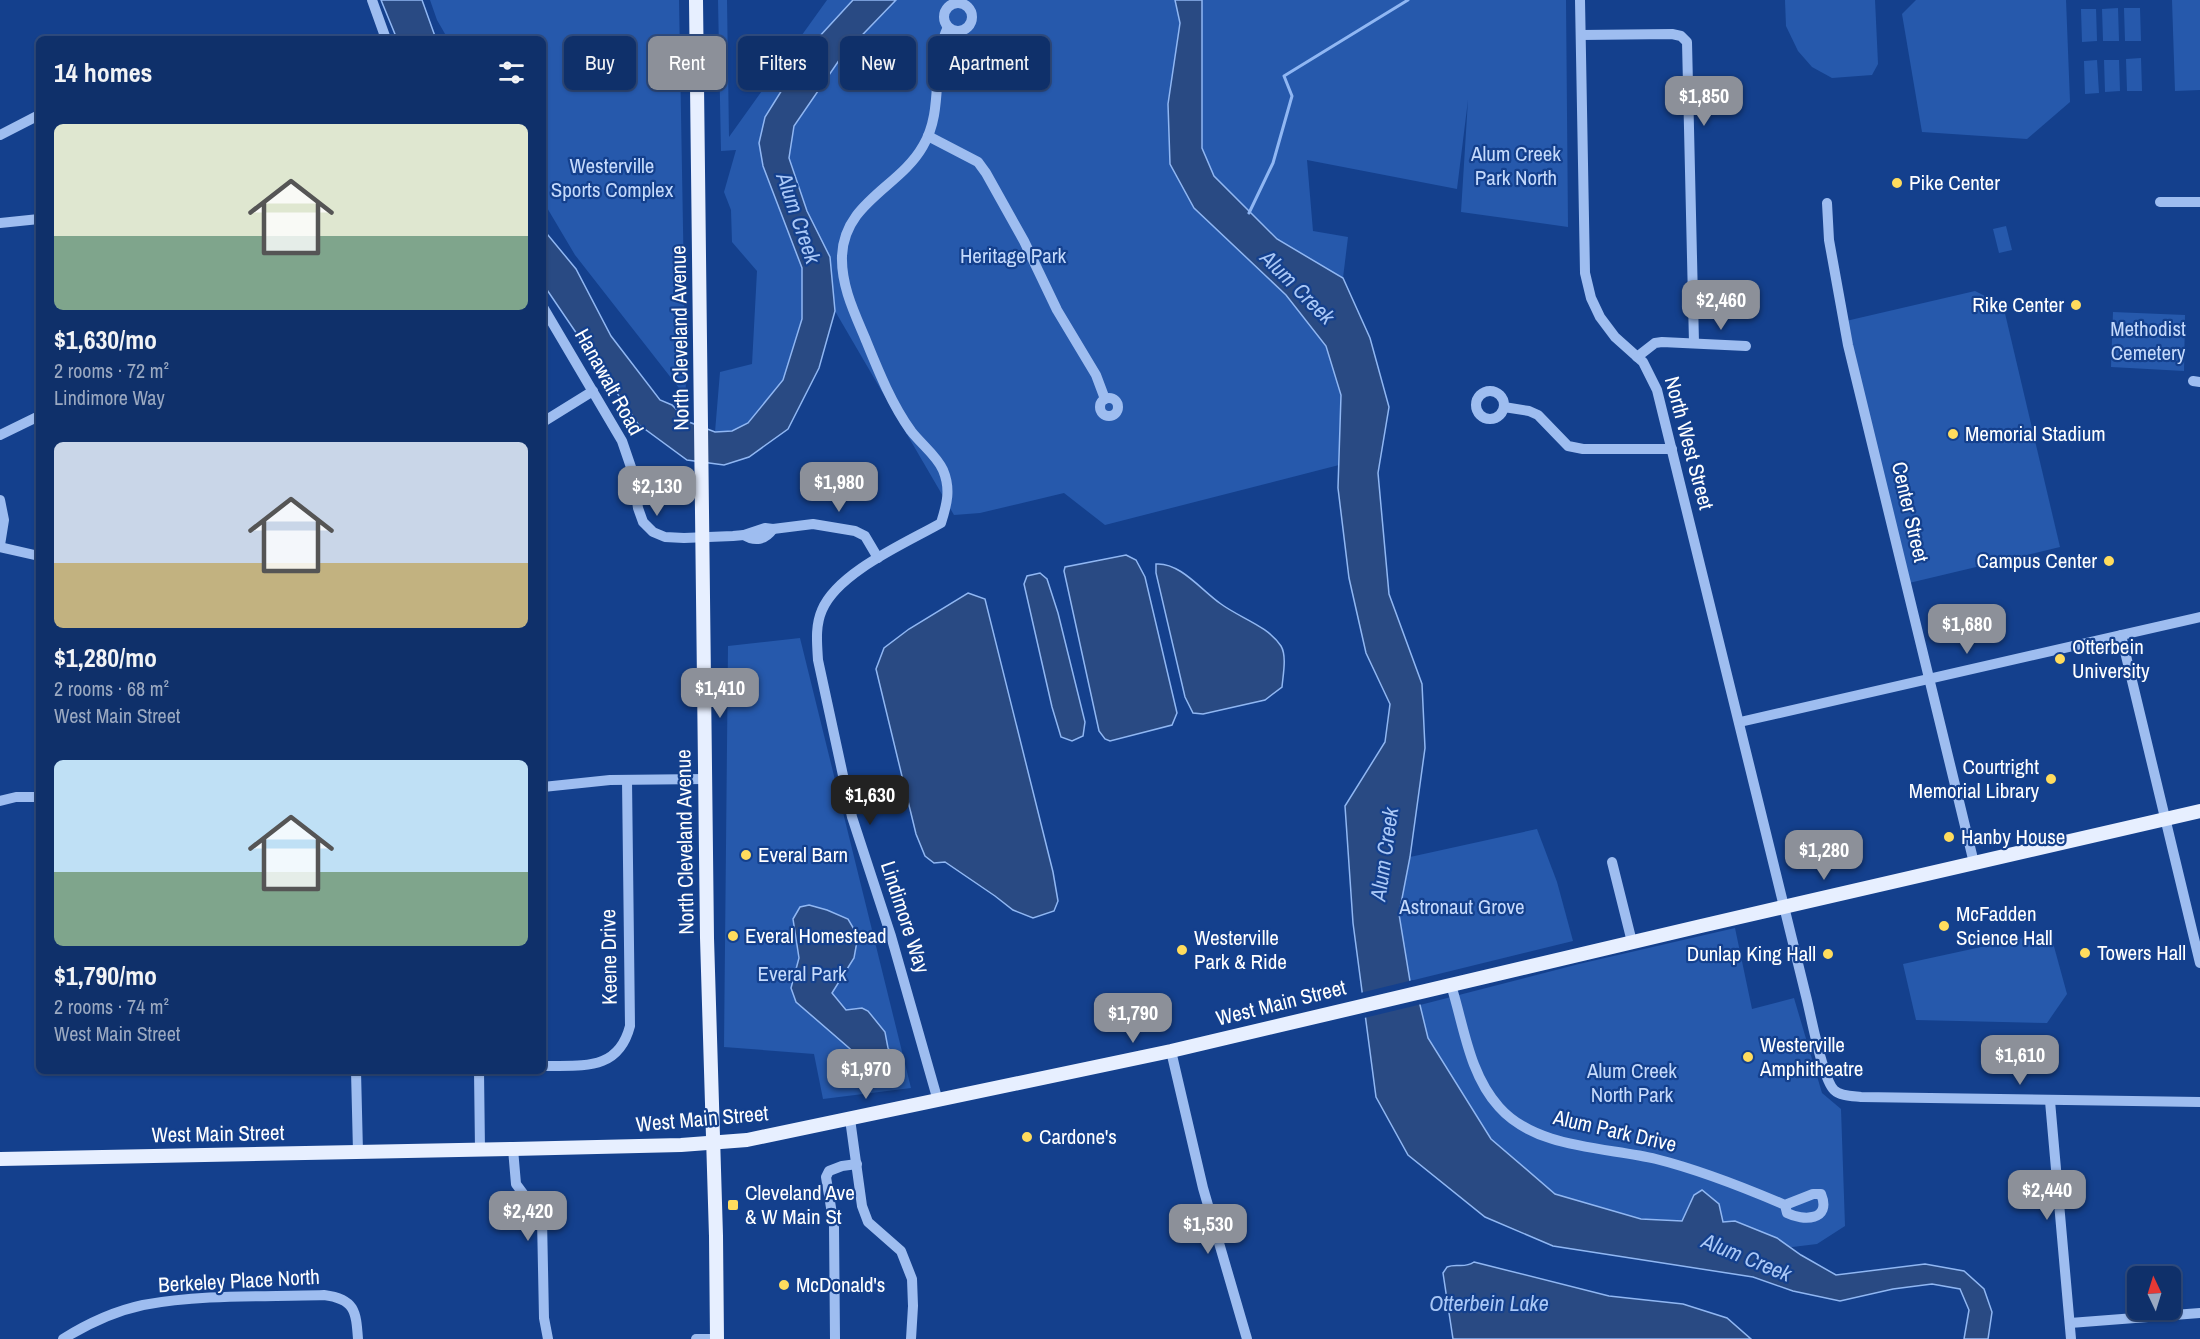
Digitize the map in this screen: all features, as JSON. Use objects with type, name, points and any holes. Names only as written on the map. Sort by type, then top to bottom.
[{"type":"main road","name":"North Cleveland Avenue","points":[[696,0],[707,938],[717,1339]]},
{"type":"main road","name":"West Main Street","points":[[0,1159],[480,1150],[747,1140],[1171,1052],[1784,906],[2200,811]]},
{"type":"street","points":[[372,0],[385,36]]},
{"type":"street","name":"North West Street","points":[[1580,0],[1585,273],[1591,298],[1600,317],[1647,368],[1658,390],[1825,1071],[1833,1089],[1839,1094],[1861,1097],[2050,1101]]},
{"type":"street","name":"Lindimore Way","points":[[938,1101],[891,936],[852,818],[818,660],[816,636],[821,612],[829,597],[846,578],[941,523],[948,504],[948,489],[942,468],[912,432],[896,408],[880,376],[848,295],[842,272],[842,254],[844,236],[852,220],[877,192],[893,180],[917,155],[928,136],[936,108],[939,58],[948,27]]},
{"type":"street","points":[[1581,35],[1672,34],[1681,36],[1687,42],[1694,344]]},
{"type":"street","points":[[0,135],[36,117]]},
{"type":"street","points":[[928,136],[978,162],[986,173],[1024,241],[1057,309],[1096,375],[1105,399]]},
{"type":"street","points":[[2160,202],[2200,202]]},
{"type":"street","name":"Center Street","points":[[1827,203],[1829,240],[1848,345],[1974,863]]},
{"type":"street","points":[[0,223],[36,219]]},
{"type":"street","name":"Hanawalt Road","points":[[546,312],[622,441],[628,456],[638,508],[646,526],[653,532],[665,537],[744,535],[765,528],[813,524],[855,531],[865,536],[878,558]]},
{"type":"street","points":[[1637,357],[1655,343],[1746,346]]},
{"type":"street","points":[[546,420],[593,391]]},
{"type":"street","points":[[1504,407],[1529,411],[1538,415],[1568,446],[1583,449],[1672,449]]},
{"type":"street","points":[[0,435],[36,417]]},
{"type":"street","points":[[0,500],[4,520],[0,546],[36,555]]},
{"type":"street","points":[[1740,722],[2200,617]]},
{"type":"street","points":[[2121,635],[2165,819],[2197,934],[2200,963]]},
{"type":"street","points":[[546,787],[627,780],[705,779]]},
{"type":"street","name":"Keene Drive","points":[[546,1066],[593,1065],[604,1062],[613,1056],[626,1040],[630,1026],[627,780]]},
{"type":"street","points":[[0,801],[16,797],[36,797]]},
{"type":"street","points":[[1612,862],[1632,942]]},
{"type":"street","name":"Alum Park Drive","points":[[1451,985],[1469,1051],[1485,1089],[1499,1108],[1525,1127],[1562,1142],[1656,1159],[1737,1184],[1785,1205]]},
{"type":"street","points":[[1171,1052],[1203,1188],[1247,1339]]},
{"type":"street","points":[[356,1074],[358,1152]]},
{"type":"street","points":[[479,1074],[480,1150]]},
{"type":"street","points":[[2071,1339],[2050,1101],[2200,1102]]},
{"type":"street","points":[[850,1119],[862,1206],[868,1222],[901,1251],[912,1279],[911,1339]]},
{"type":"street","points":[[513,1149],[516,1184],[542,1220],[544,1318],[548,1339]]},
{"type":"street","points":[[835,1339],[834,1226],[826,1177],[830,1171],[842,1166],[857,1164]]},
{"type":"street","name":"Berkeley Place North","points":[[63,1339],[91,1322],[142,1305],[200,1299],[324,1295],[339,1297],[352,1308],[357,1317],[358,1339]]},
{"type":"street","points":[[2070,1323],[2200,1313]]},
{"type":"street","points":[[696,1339],[717,1339]]},
{"type":"green space","name":"Westerville Sports Complex","points":[[430,0],[679,0],[680,36],[648,36],[648,90],[681,90],[686,397],[575,255],[546,206],[546,36],[446,36],[437,20]]},
{"type":"green space","points":[[718,0],[727,0],[729,137],[763,90],[782,90],[765,117],[802,268],[802,319],[783,380],[748,423],[732,431],[715,432],[720,372],[752,364],[757,271],[732,242],[731,210],[724,192],[736,150],[721,151],[720,90],[726,90],[726,36],[719,36]]},
{"type":"green space","points":[[827,0],[853,0],[820,36],[801,36]]},
{"type":"green space","name":"Heritage Park","points":[[896,0],[1175,0],[1180,23],[1168,104],[1194,208],[1286,295],[1326,346],[1341,395],[1339,465],[1105,525],[1064,493],[980,513],[954,515],[835,311],[830,257],[807,211],[789,158],[794,126],[819,90],[828,90],[828,76],[840,59],[840,90],[916,90],[916,36],[861,36]]},
{"type":"green space","name":"Alum Creek Park North","points":[[1202,0],[1566,0],[1568,227],[1461,212],[1468,100],[1457,189],[1307,160],[1313,231],[1348,237],[1343,278],[1277,239],[1214,176],[1202,148]]},
{"type":"green space","points":[[1785,0],[1875,0],[1878,64],[1872,75],[1832,78],[1812,67],[1798,51],[1786,26]]},
{"type":"green space","points":[[1916,0],[2066,0],[2070,102],[2027,139],[1922,132],[1902,14]]},
{"type":"green space","points":[[2172,0],[2200,0],[2200,90],[2175,91]]},
{"type":"green space","points":[[2118,8],[2119,41],[2103,41],[2102,9]]},
{"type":"green space","points":[[2124,8],[2140,8],[2141,41],[2125,41]]},
{"type":"green space","points":[[2081,9],[2096,9],[2097,41],[2082,42]]},
{"type":"green space","points":[[2141,58],[2142,91],[2127,91],[2126,59]]},
{"type":"green space","points":[[2097,60],[2099,93],[2085,94],[2084,61]]},
{"type":"green space","points":[[2104,60],[2119,60],[2120,91],[2105,92]]},
{"type":"green space","points":[[2006,226],[2012,250],[1999,253],[1993,229]]},
{"type":"green space","name":"Memorial Stadium","points":[[1975,291],[2003,305],[2060,547],[1909,583],[1846,321]]},
{"type":"green space","name":"Methodist Cemetery","points":[[2113,312],[2185,315],[2184,371],[2111,367]]},
{"type":"green space","name":"Everal Park","points":[[800,638],[911,1088],[823,1099],[814,1054],[724,1047],[728,646]]},
{"type":"green space","name":"Astronaut Grove","points":[[1537,829],[1557,882],[1573,941],[1410,981],[1399,914],[1410,857]]},
{"type":"green space","name":"Alum Creek North Park","points":[[1735,928],[1752,1009],[1794,998],[1822,1093],[1841,1109],[1845,1226],[1817,1244],[1744,1253],[1694,1195],[1682,1221],[1641,1219],[1555,1194],[1491,1139],[1428,1038],[1420,1005],[1579,964]]},
{"type":"green space","points":[[2050,932],[2067,994],[2047,1023],[1916,1020],[1903,964]]},
{"type":"water","points":[[381,0],[422,0],[435,36],[396,36]]},
{"type":"water","points":[[853,0],[896,0],[861,36],[840,36],[840,59],[828,76],[828,36],[820,36]]},
{"type":"water","name":"Alum Creek","points":[[1175,0],[1202,0],[1202,148],[1214,176],[1277,239],[1343,278],[1370,338],[1389,407],[1378,473],[1389,594],[1422,684],[1425,748],[1410,857],[1399,914],[1410,981],[1420,1005],[1428,1038],[1491,1139],[1555,1194],[1641,1219],[1682,1221],[1694,1195],[1702,1190],[1719,1204],[1723,1222],[1735,1221],[1777,1238],[1836,1275],[1925,1264],[1964,1271],[1984,1289],[1992,1312],[1988,1339],[1964,1339],[1969,1310],[1960,1289],[1932,1284],[1893,1289],[1840,1301],[1793,1291],[1753,1277],[1553,1246],[1485,1217],[1408,1155],[1376,1097],[1353,923],[1345,806],[1385,742],[1390,704],[1366,653],[1349,578],[1338,488],[1341,395],[1326,346],[1286,295],[1194,208],[1170,164],[1168,104],[1180,23]]},
{"type":"water","name":"Alum Creek","points":[[782,90],[819,90],[794,126],[789,158],[807,211],[830,257],[835,311],[819,368],[788,429],[749,457],[724,465],[687,460],[638,424],[546,288],[546,233],[576,269],[611,336],[660,400],[672,405],[689,422],[715,432],[732,431],[748,423],[783,380],[802,319],[802,268],[763,166],[759,143],[765,117]]},
{"type":"water","points":[[1126,555],[1136,560],[1145,577],[1177,713],[1172,725],[1110,741],[1105,739],[1099,731],[1064,571],[1065,567]]},
{"type":"water","points":[[1156,564],[1182,572],[1228,609],[1269,633],[1283,650],[1282,687],[1265,700],[1203,714],[1193,713],[1185,697],[1156,573]]},
{"type":"water","points":[[1040,573],[1047,579],[1058,613],[1085,722],[1083,736],[1072,741],[1061,737],[1024,584],[1027,576]]},
{"type":"water","points":[[968,593],[985,599],[1053,872],[1058,901],[1054,911],[1033,918],[1013,910],[945,862],[934,863],[925,856],[916,834],[876,669],[884,648],[909,629]]},
{"type":"water","points":[[809,905],[848,919],[858,936],[854,958],[832,993],[846,1010],[862,1008],[868,1011],[885,1032],[888,1048],[892,1054],[887,1065],[871,1067],[796,1002],[791,988],[799,958],[793,919],[800,907]]},
{"type":"water","name":"Otterbein Lake","points":[[1474,1262],[1609,1296],[1683,1304],[1727,1318],[1751,1339],[1453,1339],[1443,1273],[1447,1267]]},
{"type":"pier","points":[[1413,980],[1422,1004],[1364,1018],[1360,993]]},
{"type":"waterway","points":[[1249,213],[1273,163],[1292,96],[1284,76],[1408,0]]},
{"type":"place","name":"Pike Center","points":[[1897,183]]},
{"type":"place","name":"Rike Center","points":[[2076,305]]},
{"type":"place","name":"Memorial Stadium","points":[[1953,434]]},
{"type":"place","name":"Campus Center","points":[[2109,561]]},
{"type":"place","name":"Otterbein University","points":[[2060,659]]},
{"type":"place","name":"Courtright Memorial Library","points":[[2051,779]]},
{"type":"place","name":"Hanby House","points":[[1949,837]]},
{"type":"place","name":"Everal Barn","points":[[746,855]]},
{"type":"place","name":"McFadden Science Hall","points":[[1944,926]]},
{"type":"place","name":"Everal Homestead","points":[[733,936]]},
{"type":"place","name":"Westerville Park & Ride","points":[[1182,950]]},
{"type":"place","name":"Towers Hall","points":[[2085,953]]},
{"type":"place","name":"Dunlap King Hall","points":[[1828,954]]},
{"type":"place","name":"Westerville Amphitheatre","points":[[1748,1057]]},
{"type":"place","name":"Cardone's","points":[[1027,1137]]},
{"type":"place","name":"Cleveland Ave & W Main St","points":[[733,1205]]},
{"type":"place","name":"McDonald's","points":[[784,1285]]}]
